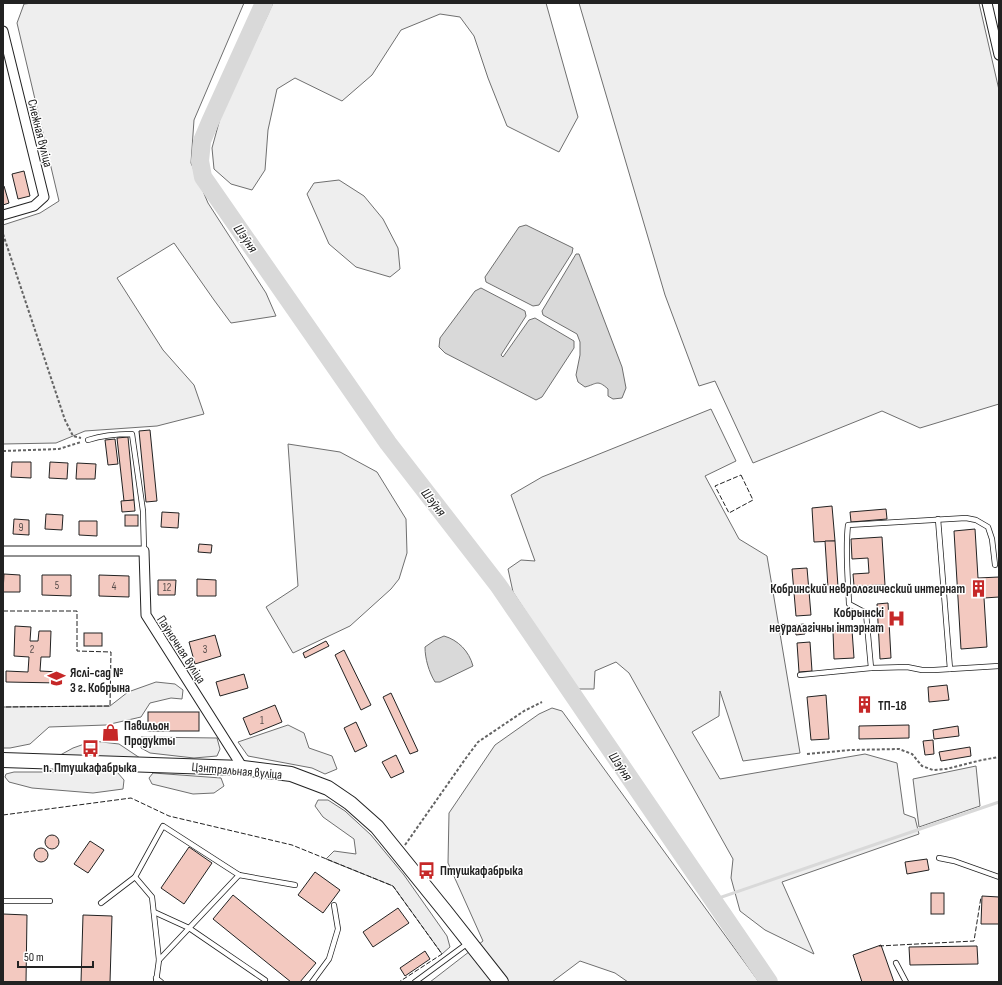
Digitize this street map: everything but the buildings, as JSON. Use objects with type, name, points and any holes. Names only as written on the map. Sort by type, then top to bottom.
[{"type":"main road","name":"Цэнтральная вуліца","points":[[3,760],[243,768],[292,774],[328,788],[350,803],[377,828],[500,982]]},
{"type":"street","points":[[987,3],[999,55]]},
{"type":"street","name":"Снежная вуліца","points":[[3,31],[44,197],[34,206],[3,215]]},
{"type":"street","points":[[3,551],[144,551]]},
{"type":"street","name":"Паўночная вуліца","points":[[144,551],[146,616],[243,768]]},
{"type":"lane","points":[[88,440],[98,436],[132,434],[143,511],[144,551]]},
{"type":"lane","points":[[870,668],[866,613],[849,604],[847,576],[848,525],[938,519],[966,518],[976,520],[988,527],[992,539],[995,565]]},
{"type":"lane","points":[[938,519],[950,670]]},
{"type":"lane","points":[[800,675],[870,668],[907,667],[922,670],[950,670],[999,666]]},
{"type":"lane","points":[[101,903],[135,877],[163,826],[239,875],[295,885]]},
{"type":"lane","points":[[939,858],[954,861],[999,877]]},
{"type":"lane","points":[[159,960],[239,875]]},
{"type":"lane","points":[[135,877],[152,897],[159,960],[156,980],[162,982]]},
{"type":"lane","points":[[3,901],[50,901]]},
{"type":"lane","points":[[312,982],[329,959],[338,930],[334,905]]},
{"type":"lane","points":[[154,912],[189,928],[265,980]]},
{"type":"lane","points":[[415,982],[469,942]]},
{"type":"lane","points":[[896,963],[906,982]]},
{"type":"path","points":[[3,234],[65,420],[73,436],[88,440]]},
{"type":"path","points":[[3,451],[59,449],[88,440]]},
{"type":"path","points":[[399,854],[478,742],[524,711],[542,702]]},
{"type":"path","points":[[808,754],[851,750],[899,749],[912,754],[922,766],[933,770],[946,769],[999,757]]},
{"type":"shaded area","points":[[244,3],[194,120],[191,163],[208,203],[266,293],[276,316],[231,323],[174,243],[117,278],[163,350],[194,385],[204,414],[157,426],[85,431],[56,443],[3,444],[3,225],[40,213],[59,201],[17,23],[24,4]]},
{"type":"shaded area","points":[[273,3],[546,3],[578,117],[559,152],[507,126],[488,78],[474,36],[460,17],[440,14],[401,30],[372,75],[342,101],[295,78],[277,89],[268,130],[265,170],[252,190],[231,184],[214,169],[212,148],[221,115]]},
{"type":"shaded area","points":[[579,3],[979,3],[999,90],[999,404],[920,428],[882,411],[753,463],[715,381],[699,386],[665,295]]},
{"type":"shaded area","points":[[339,180],[364,196],[383,219],[398,248],[400,269],[390,277],[356,267],[329,244],[307,194],[314,183]]},
{"type":"shaded area","points":[[526,225],[573,248],[572,253],[539,305],[533,306],[486,282],[485,277],[519,227]]},
{"type":"shaded area","points":[[576,254],[579,254],[622,367],[626,388],[622,398],[613,399],[608,396],[608,389],[599,383],[585,387],[578,382],[576,375],[580,355],[580,342],[577,334],[543,315],[542,311]]},
{"type":"shaded area","points":[[481,288],[525,311],[526,316],[501,355],[503,357],[529,320],[535,318],[574,341],[574,348],[542,397],[536,400],[445,353],[439,347],[440,338],[475,291]]},
{"type":"shaded area","points":[[711,409],[736,461],[705,476],[739,539],[767,556],[800,753],[743,761],[720,691],[719,716],[692,732],[720,779],[865,754],[897,763],[904,814],[915,818],[919,834],[782,882],[814,954],[765,930],[740,911],[731,878],[733,859],[629,673],[616,662],[595,671],[594,689],[576,689],[513,592],[508,569],[521,560],[535,561],[511,495],[542,477]]},
{"type":"shaded area","points":[[288,444],[340,452],[377,472],[406,519],[407,553],[399,579],[391,589],[350,626],[293,653],[266,607],[298,586]]},
{"type":"shaded area","points":[[444,636],[454,640],[466,651],[473,666],[440,682],[435,682],[428,665],[425,647]]},
{"type":"shaded area","points":[[156,682],[175,684],[183,690],[182,699],[171,698],[150,703],[141,717],[106,725],[49,727],[30,744],[3,748],[3,707],[110,706],[128,692]]},
{"type":"shaded area","points":[[552,708],[562,711],[759,982],[628,982],[615,973],[580,961],[552,982],[430,982],[483,941],[448,863],[449,813],[495,745],[539,714]]},
{"type":"shaded area","points":[[288,725],[304,733],[309,748],[332,756],[337,769],[325,774],[312,768],[248,756],[238,742]]},
{"type":"shaded area","points":[[141,737],[217,738],[220,749],[217,756],[194,758],[150,753],[141,748]]},
{"type":"shaded area","points":[[93,741],[119,744],[143,760],[53,759],[73,748]]},
{"type":"shaded area","points":[[976,766],[980,806],[919,827],[913,779]]},
{"type":"shaded area","points":[[14,772],[117,772],[124,780],[123,789],[93,793],[32,788],[9,782],[5,777],[6,774]]},
{"type":"shaded area","points":[[153,773],[221,778],[224,786],[214,793],[193,794],[152,784],[149,778]]},
{"type":"shaded area","points":[[318,800],[328,800],[345,811],[371,835],[404,875],[447,936],[450,947],[442,954],[393,886],[326,859],[334,851],[356,854],[354,839],[323,817],[315,806]]},
{"type":"waterway","name":"Шэўня","points":[[264,3],[202,141],[200,161],[203,177],[388,443],[498,585],[769,982]]},
{"type":"waterway","points":[[713,900],[999,802]]},
{"type":"fence","points":[[741,475],[753,500],[729,513],[715,486],[741,475]]},
{"type":"fence","points":[[3,611],[77,611],[77,651],[111,652],[110,706],[3,707]]},
{"type":"fence","points":[[3,815],[131,798],[169,816],[292,845],[393,886],[442,954],[399,982]]},
{"type":"fence","points":[[879,946],[974,941],[981,897]]},
{"type":"place","name":"Кобринский неврологический интернат","points":[[978,588]]},
{"type":"place","name":"Кобрынскі неўралагічны інтэрнат","points":[[897,619]]},
{"type":"place","name":"Яслі-сад № 3 г. Кобрына","points":[[57,679]]},
{"type":"place","name":"ТП-18","points":[[865,705]]},
{"type":"place","name":"Павильон Продукты","points":[[111,732]]},
{"type":"place","name":"п. Птушкафабрыка","points":[[90,748]]},
{"type":"place","name":"Птушкафабрыка","points":[[427,870]]}]
